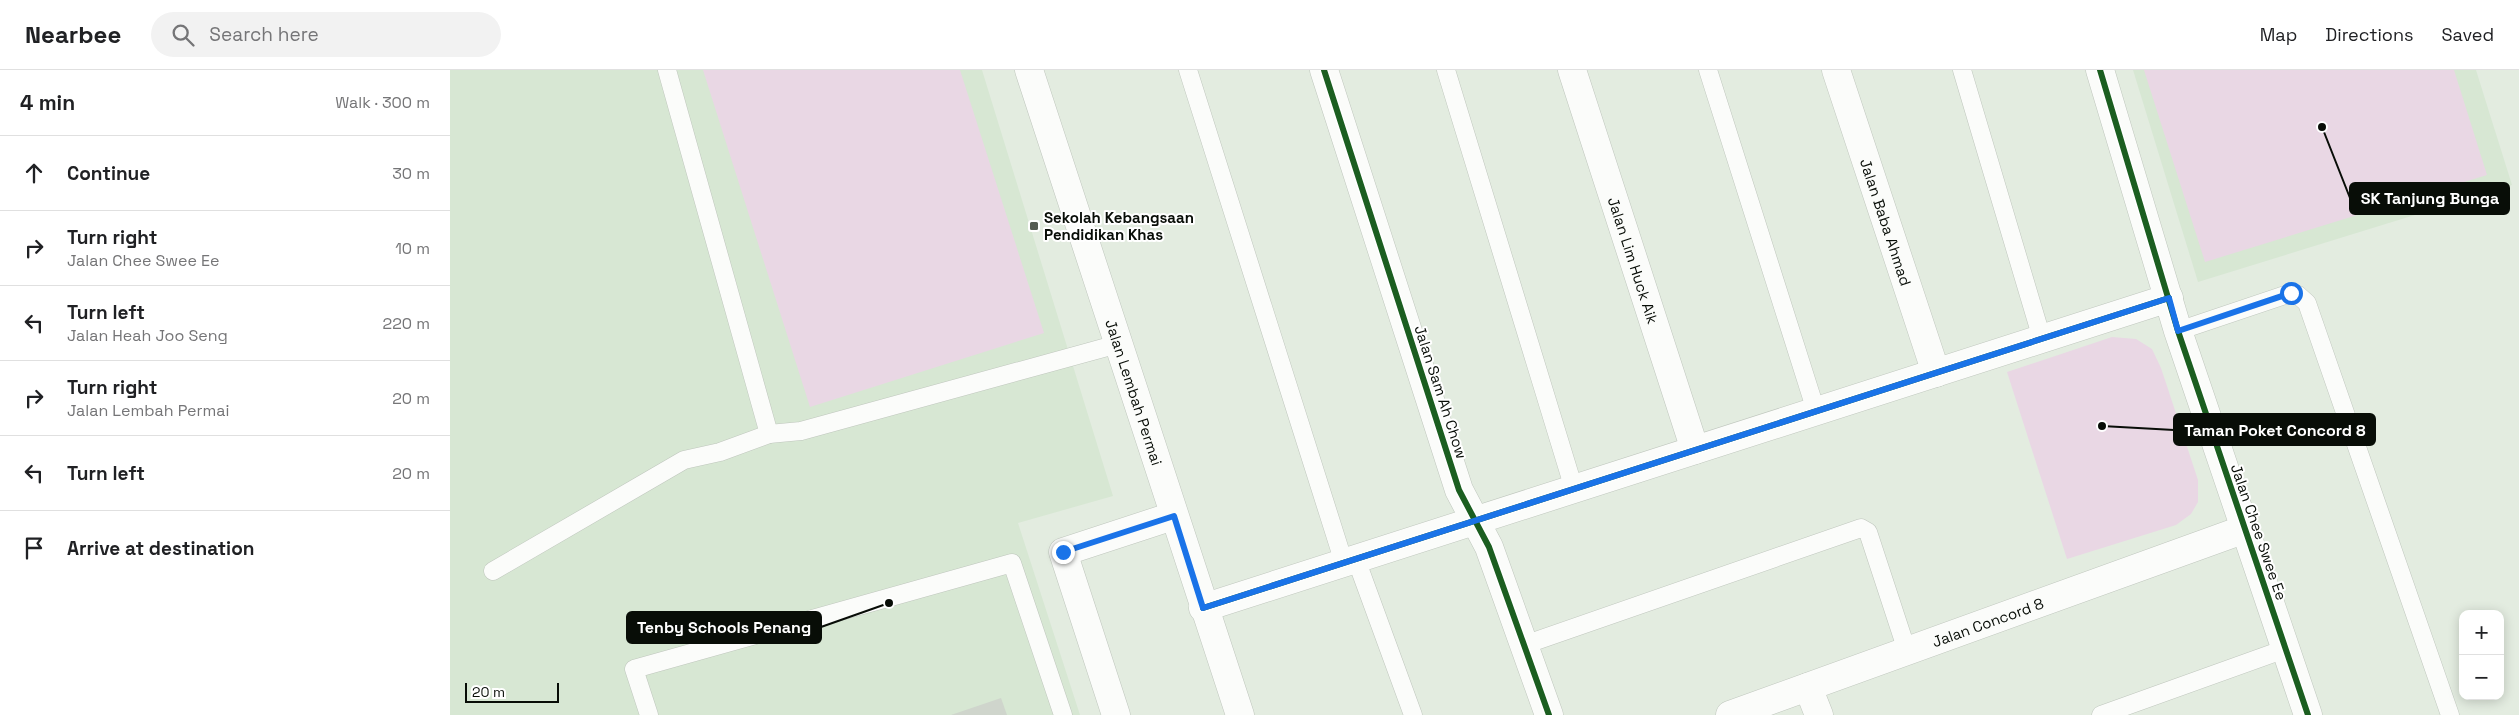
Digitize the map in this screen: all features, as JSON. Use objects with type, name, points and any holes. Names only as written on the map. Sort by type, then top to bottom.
[{"type":"street","name":"Jalan Lembah Permai","points":[[1029,70],[1203,608],[1240,715]]},
{"type":"street","name":"Jalan Sam Ah Chow","points":[[1324,70],[1459,490],[1489,547],[1549,715]]},
{"type":"street","name":"Jalan Lim Huck Aik","points":[[1572,70],[1695,450]]},
{"type":"street","name":"Jalan Baba Ahmad","points":[[1836,70],[1936,373]]},
{"type":"street","name":"Jalan Chee Swee Ee","points":[[2100,70],[2178,331],[2308,715]]},
{"type":"street","points":[[1203,608],[2169,298]]},
{"type":"street","points":[[1116,715],[1063,552],[1174,516]]},
{"type":"street","name":"Jalan Concord 8","points":[[1730,715],[2245,529]]},
{"type":"street","points":[[1808,687],[1819,715]]},
{"type":"lane","points":[[667,70],[769,434]]},
{"type":"lane","points":[[1188,70],[1350,561],[1413,715]]},
{"type":"lane","points":[[1446,70],[1574,489]]},
{"type":"lane","points":[[1708,70],[1816,411]]},
{"type":"lane","points":[[1962,70],[2042,339]]},
{"type":"lane","points":[[2178,331],[2291,293],[2298,295],[2307,303],[2450,715]]},
{"type":"lane","points":[[493,571],[684,460],[720,452],[769,434],[801,431],[1118,344]]},
{"type":"lane","points":[[1524,644],[1861,528],[1868,532],[1907,651]]},
{"type":"lane","points":[[648,715],[634,669],[1012,563],[1063,715]]},
{"type":"lane","points":[[2101,715],[2285,649]]},
{"type":"shaded area","points":[[450,70],[982,70],[1113,496],[1018,523],[1080,715],[450,715]]},
{"type":"shaded area","points":[[703,70],[960,70],[1044,333],[810,407]]},
{"type":"shaded area","points":[[2133,70],[2476,70],[2512,185],[2198,282]]},
{"type":"shaded area","points":[[2144,70],[2454,70],[2487,175],[2205,262]]},
{"type":"shaded area","points":[[2112,337],[2136,339],[2152,349],[2161,368],[2198,480],[2198,502],[2191,514],[2176,525],[2067,559],[2007,372]]},
{"type":"building","points":[[1001,698],[1007,715],[951,715]]},
{"type":"cycle path","points":[[1324,70],[1459,490],[1489,547],[1549,715]]},
{"type":"cycle path","points":[[2100,70],[2178,331],[2308,715]]},
{"type":"cycle path","points":[[1203,608],[2169,298]]},
{"type":"place","name":"SK Tanjung Bunga","points":[[2322,127]]},
{"type":"place","name":"Sekolah Kebangsaan Pendidikan Khas","points":[[1034,226]]},
{"type":"place","name":"Taman Poket Concord 8","points":[[2102,426]]},
{"type":"place","name":"Tenby Schools Penang","points":[[889,603]]},
{"type":"route","points":[[1063,552],[1174,516],[1203,608],[2169,298],[2178,331],[2291,293]]}]
